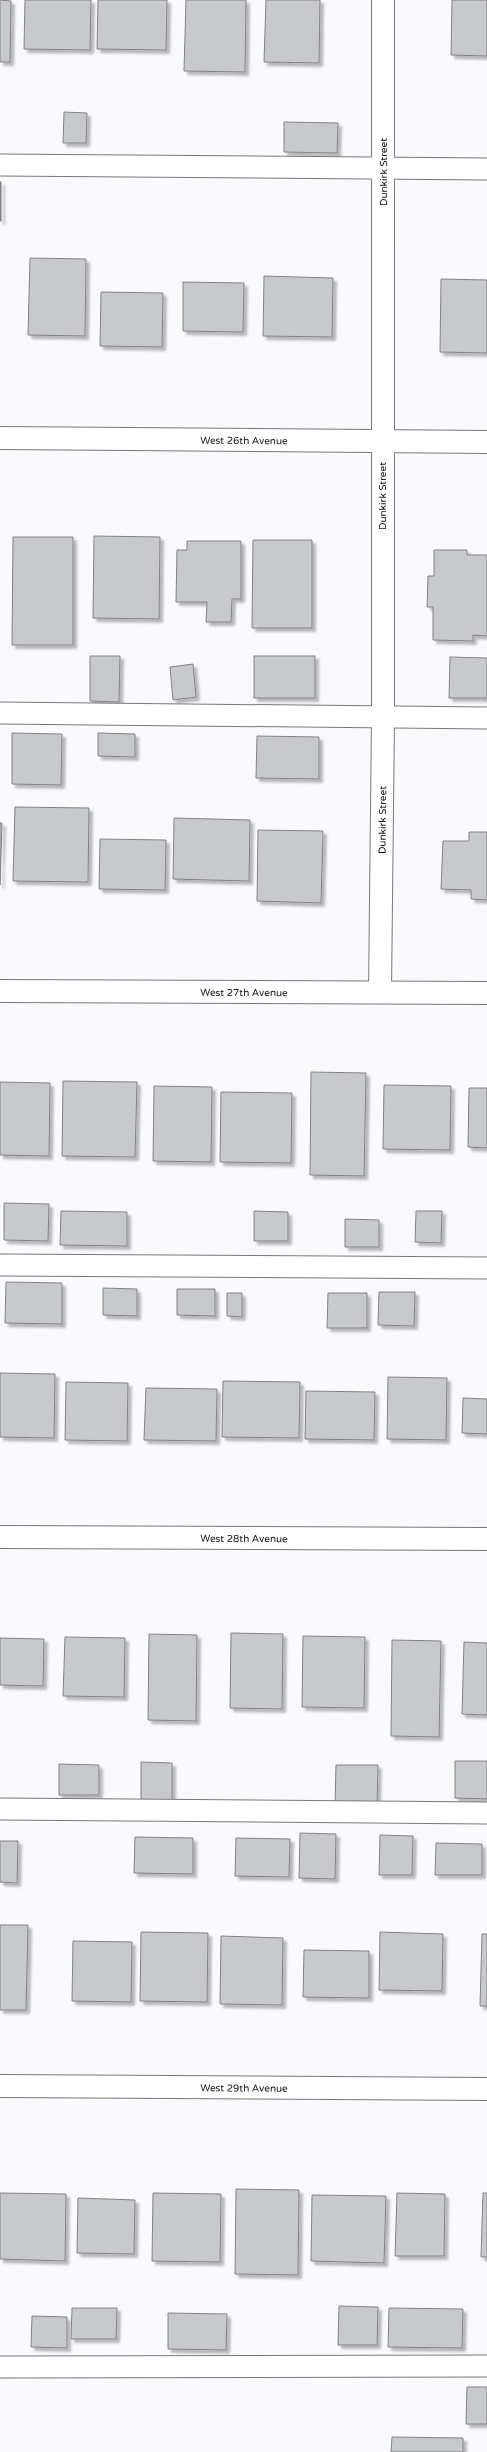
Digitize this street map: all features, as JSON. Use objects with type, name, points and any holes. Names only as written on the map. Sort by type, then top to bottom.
[{"type":"street","name":"Dunkirk Street","points":[[380,992],[383,718],[383,0]]},
{"type":"street","name":"West 26th Avenue","points":[[0,438],[487,442]]},
{"type":"street","name":"West 27th Avenue","points":[[0,991],[487,992]]},
{"type":"street","name":"West 28th Avenue","points":[[0,1536],[487,1539]]},
{"type":"street","name":"West 29th Avenue","points":[[0,2086],[487,2089]]},
{"type":"lane","points":[[0,165],[487,169]]},
{"type":"lane","points":[[0,713],[487,718]]},
{"type":"lane","points":[[0,1265],[487,1268]]},
{"type":"lane","points":[[0,1809],[487,1813]]},
{"type":"lane","points":[[0,2367],[487,2366]]},
{"type":"building","points":[[0,0],[11,1],[10,62],[0,62]]},
{"type":"building","points":[[25,0],[91,0],[90,50],[24,49]]},
{"type":"building","points":[[98,0],[167,0],[166,50],[97,49]]},
{"type":"building","points":[[186,0],[246,0],[245,72],[184,71]]},
{"type":"building","points":[[266,0],[320,0],[319,63],[264,62]]},
{"type":"building","points":[[452,0],[487,0],[487,56],[451,55]]},
{"type":"building","points":[[64,112],[87,113],[86,143],[63,143]]},
{"type":"building","points":[[284,122],[338,123],[337,153],[284,152]]},
{"type":"building","points":[[1,182],[1,221],[0,221]]},
{"type":"building","points":[[30,258],[86,259],[85,336],[28,335]]},
{"type":"building","points":[[264,276],[333,278],[332,337],[263,336]]},
{"type":"building","points":[[441,279],[487,280],[487,353],[440,352]]},
{"type":"building","points":[[183,282],[244,283],[243,332],[183,331]]},
{"type":"building","points":[[101,292],[163,293],[162,347],[100,346]]},
{"type":"building","points":[[94,536],[160,537],[159,619],[93,618]]},
{"type":"building","points":[[13,537],[73,537],[73,645],[12,645]]},
{"type":"building","points":[[253,540],[312,540],[312,628],[252,628]]},
{"type":"building","points":[[187,541],[241,541],[241,599],[232,599],[231,622],[206,622],[207,602],[176,602],[177,550],[187,550]]},
{"type":"building","points":[[434,550],[467,550],[467,555],[487,555],[487,636],[473,635],[473,641],[433,640],[433,607],[427,607],[428,576],[434,576]]},
{"type":"building","points":[[90,656],[120,656],[119,702],[90,701]]},
{"type":"building","points":[[254,656],[315,656],[315,698],[254,698]]},
{"type":"building","points":[[450,657],[487,658],[487,698],[449,698]]},
{"type":"building","points":[[193,664],[196,697],[173,700],[170,667]]},
{"type":"building","points":[[12,733],[62,734],[61,785],[12,784]]},
{"type":"building","points":[[98,733],[135,734],[135,757],[98,756]]},
{"type":"building","points":[[257,736],[319,737],[319,779],[256,778]]},
{"type":"building","points":[[15,807],[89,808],[88,882],[13,881]]},
{"type":"building","points":[[174,818],[250,820],[249,881],[173,879]]},
{"type":"building","points":[[0,823],[2,823],[0,885]]},
{"type":"building","points":[[258,830],[323,831],[321,903],[257,901]]},
{"type":"building","points":[[469,832],[487,832],[487,900],[471,899],[471,890],[441,889],[443,841],[469,841]]},
{"type":"building","points":[[100,839],[166,840],[165,890],[99,889]]},
{"type":"building","points":[[311,1072],[366,1073],[364,1176],[310,1175]]},
{"type":"building","points":[[63,1081],[137,1082],[135,1157],[62,1156]]},
{"type":"building","points":[[0,1082],[50,1083],[49,1156],[0,1155]]},
{"type":"building","points":[[384,1085],[451,1086],[450,1150],[383,1149]]},
{"type":"building","points":[[154,1086],[212,1087],[211,1162],[153,1161]]},
{"type":"building","points":[[469,1088],[487,1088],[487,1148],[468,1147]]},
{"type":"building","points":[[221,1092],[292,1093],[291,1163],[220,1162]]},
{"type":"building","points":[[4,1203],[49,1204],[48,1241],[4,1240]]},
{"type":"building","points":[[61,1211],[127,1212],[127,1246],[60,1245]]},
{"type":"building","points":[[254,1211],[288,1212],[288,1241],[254,1241]]},
{"type":"building","points":[[416,1211],[442,1211],[441,1243],[415,1242]]},
{"type":"building","points":[[345,1219],[379,1220],[379,1247],[345,1247]]},
{"type":"building","points":[[6,1282],[62,1283],[62,1324],[5,1323]]},
{"type":"building","points":[[103,1288],[137,1289],[137,1316],[103,1315]]},
{"type":"building","points":[[177,1289],[215,1289],[215,1316],[177,1315]]},
{"type":"building","points":[[379,1292],[415,1292],[414,1326],[378,1325]]},
{"type":"building","points":[[227,1293],[242,1293],[242,1317],[227,1316]]},
{"type":"building","points":[[328,1293],[367,1293],[367,1328],[327,1328]]},
{"type":"building","points":[[0,1373],[55,1374],[54,1438],[0,1437]]},
{"type":"building","points":[[388,1377],[447,1378],[446,1440],[387,1439]]},
{"type":"building","points":[[223,1381],[300,1382],[299,1438],[222,1437]]},
{"type":"building","points":[[66,1382],[128,1383],[127,1441],[65,1440]]},
{"type":"building","points":[[146,1388],[217,1389],[216,1441],[144,1440]]},
{"type":"building","points":[[306,1391],[375,1392],[374,1440],[305,1439]]},
{"type":"building","points":[[463,1398],[487,1399],[487,1434],[462,1433]]},
{"type":"building","points":[[231,1633],[283,1634],[282,1709],[230,1708]]},
{"type":"building","points":[[149,1634],[197,1635],[196,1721],[148,1720]]},
{"type":"building","points":[[303,1636],[365,1637],[364,1708],[302,1707]]},
{"type":"building","points":[[65,1637],[125,1638],[124,1697],[63,1696]]},
{"type":"building","points":[[0,1638],[44,1639],[43,1686],[0,1685]]},
{"type":"building","points":[[392,1640],[441,1641],[439,1737],[391,1736]]},
{"type":"building","points":[[464,1642],[487,1643],[487,1715],[462,1714]]},
{"type":"building","points":[[455,1761],[487,1761],[487,1799],[455,1798]]},
{"type":"building","points":[[141,1762],[172,1763],[172,1801],[141,1801]]},
{"type":"building","points":[[59,1764],[99,1765],[99,1795],[59,1795]]},
{"type":"building","points":[[336,1765],[378,1765],[377,1806],[335,1805]]},
{"type":"building","points":[[300,1833],[336,1834],[335,1879],[299,1878]]},
{"type":"building","points":[[380,1835],[413,1836],[412,1875],[379,1875]]},
{"type":"building","points":[[135,1837],[193,1838],[193,1874],[134,1873]]},
{"type":"building","points":[[236,1838],[290,1839],[289,1877],[235,1876]]},
{"type":"building","points":[[0,1841],[18,1841],[17,1883],[0,1882]]},
{"type":"building","points":[[436,1843],[482,1844],[482,1875],[435,1875]]},
{"type":"building","points":[[0,1925],[28,1925],[26,2010],[0,2010]]},
{"type":"building","points":[[141,1932],[208,1933],[207,2002],[140,2001]]},
{"type":"building","points":[[380,1932],[443,1934],[442,1991],[379,1990]]},
{"type":"building","points":[[482,1934],[487,1934],[487,2006],[480,2006]]},
{"type":"building","points":[[221,1936],[283,1938],[282,2005],[220,2004]]},
{"type":"building","points":[[73,1941],[132,1942],[131,2002],[72,2001]]},
{"type":"building","points":[[304,1950],[369,1951],[369,1998],[303,1997]]},
{"type":"building","points":[[236,2189],[299,2190],[298,2275],[235,2274]]},
{"type":"building","points":[[0,2193],[66,2194],[65,2261],[0,2259]]},
{"type":"building","points":[[153,2193],[221,2194],[220,2262],[152,2261]]},
{"type":"building","points":[[397,2193],[445,2194],[444,2256],[395,2256]]},
{"type":"building","points":[[483,2193],[487,2193],[487,2257],[481,2257]]},
{"type":"building","points":[[312,2195],[386,2196],[384,2263],[311,2261]]},
{"type":"building","points":[[78,2198],[135,2200],[134,2254],[77,2253]]},
{"type":"building","points":[[339,2306],[378,2307],[377,2345],[338,2345]]},
{"type":"building","points":[[72,2308],[117,2308],[116,2339],[71,2339]]},
{"type":"building","points":[[389,2308],[463,2309],[462,2348],[388,2347]]},
{"type":"building","points":[[168,2313],[227,2314],[226,2350],[168,2349]]},
{"type":"building","points":[[32,2316],[67,2317],[67,2348],[31,2347]]},
{"type":"building","points":[[467,2387],[487,2387],[487,2424],[466,2424]]},
{"type":"building","points":[[392,2437],[463,2438],[463,2452],[391,2452]]}]
